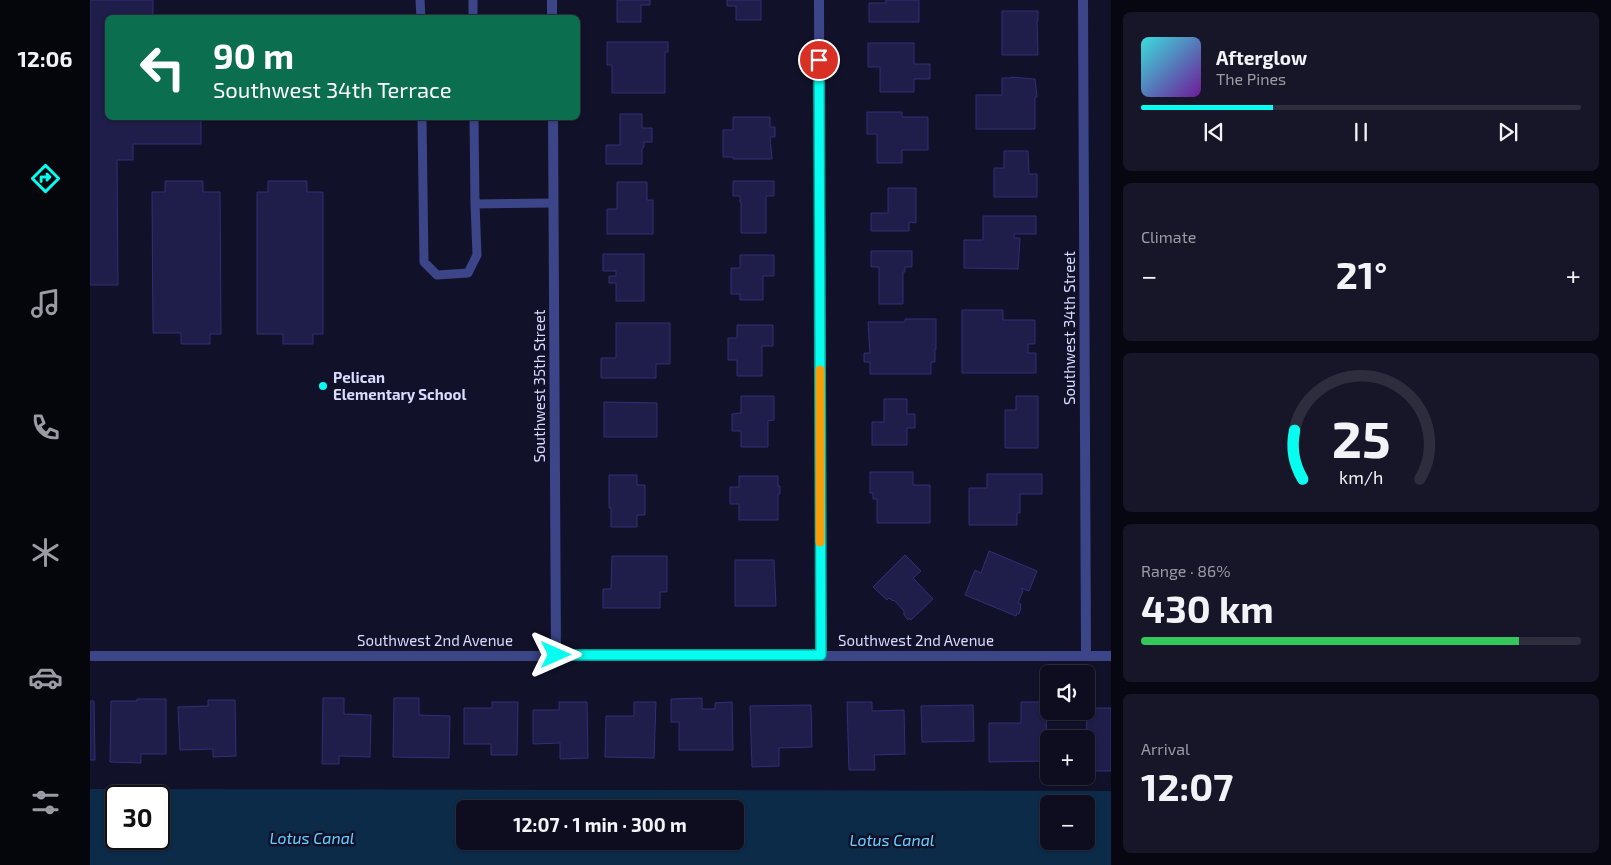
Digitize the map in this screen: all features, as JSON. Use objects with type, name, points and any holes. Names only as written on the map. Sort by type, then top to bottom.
[{"type":"street","points":[[552,0],[552,15]]},
{"type":"street","points":[[819,0],[821,655]]},
{"type":"street","name":"Southwest 34th Street","points":[[1082,0],[1086,656]]},
{"type":"street","name":"Southwest 35th Street","points":[[553,120],[556,655]]},
{"type":"street","name":"Southwest 2nd Avenue","points":[[90,656],[1111,656]]},
{"type":"lane","points":[[420,0],[421,15]]},
{"type":"lane","points":[[473,0],[473,15]]},
{"type":"lane","points":[[422,120],[424,262],[437,276],[468,274],[477,255],[474,120]]},
{"type":"lane","points":[[475,204],[553,203]]},
{"type":"water","name":"Lotus Canal","points":[[90,789],[105,789],[105,850],[170,850],[170,789],[1111,791],[1111,865],[90,865]]},
{"type":"building","points":[[90,0],[153,0],[153,15],[105,15],[105,120],[201,120],[201,144],[133,144],[133,160],[117,160],[118,285],[90,285]]},
{"type":"building","points":[[617,0],[650,0],[650,5],[641,5],[641,22],[617,22]]},
{"type":"building","points":[[727,0],[761,0],[761,20],[736,20],[736,6],[727,6]]},
{"type":"building","points":[[886,0],[919,0],[919,22],[869,22],[869,3],[886,3]]},
{"type":"building","points":[[1002,11],[1038,11],[1038,55],[1002,55]]},
{"type":"building","points":[[607,42],[668,42],[668,52],[665,52],[665,93],[612,93],[612,65],[607,65]]},
{"type":"building","points":[[868,43],[914,43],[914,64],[930,64],[930,79],[914,79],[914,92],[880,92],[880,67],[868,67]]},
{"type":"building","points":[[1002,78],[1035,79],[1037,97],[1035,97],[1035,129],[976,129],[976,95],[1002,95]]},
{"type":"building","points":[[867,112],[902,112],[902,117],[928,117],[928,150],[902,150],[902,163],[877,163],[877,134],[867,134]]},
{"type":"building","points":[[620,114],[642,114],[642,128],[652,128],[652,142],[644,142],[642,149],[642,164],[606,164],[606,145],[620,145]]},
{"type":"building","points":[[733,117],[770,117],[770,127],[775,127],[775,137],[770,137],[772,159],[733,159],[733,157],[723,157],[723,130],[733,130]]},
{"type":"building","points":[[1004,151],[1028,151],[1029,174],[1037,174],[1037,197],[994,197],[994,168],[1004,168]]},
{"type":"building","points":[[165,181],[203,181],[203,192],[220,192],[221,334],[210,334],[210,344],[181,344],[181,333],[153,333],[152,192],[165,192]]},
{"type":"building","points":[[268,181],[307,181],[307,192],[323,192],[323,334],[313,334],[313,344],[283,344],[283,334],[257,334],[257,192],[268,192]]},
{"type":"building","points":[[733,181],[774,181],[774,196],[766,196],[766,233],[741,233],[741,202],[740,196],[733,196]]},
{"type":"building","points":[[617,182],[647,182],[647,200],[653,200],[653,234],[607,234],[607,209],[617,209]]},
{"type":"building","points":[[888,188],[916,188],[916,223],[909,222],[909,231],[871,231],[871,213],[888,213]]},
{"type":"building","points":[[983,216],[1036,216],[1036,234],[1014,234],[1014,238],[1020,238],[1018,269],[964,268],[964,240],[983,240]]},
{"type":"building","points":[[871,251],[912,251],[912,267],[905,267],[905,272],[903,272],[903,304],[879,304],[879,267],[871,267]]},
{"type":"building","points":[[603,254],[644,254],[644,301],[616,301],[616,283],[609,283],[609,276],[616,276],[616,271],[603,271]]},
{"type":"building","points":[[740,255],[774,255],[774,276],[763,276],[763,300],[740,300],[740,294],[731,294],[731,268],[740,268]]},
{"type":"building","points":[[962,310],[1003,310],[1003,320],[1035,320],[1035,344],[1028,344],[1028,353],[1036,353],[1036,373],[962,373]]},
{"type":"building","points":[[905,319],[936,319],[935,362],[931,362],[931,374],[870,374],[870,362],[864,362],[864,353],[870,353],[868,322],[905,322]]},
{"type":"building","points":[[616,323],[670,323],[670,364],[656,364],[656,378],[601,378],[601,358],[616,358]]},
{"type":"building","points":[[737,325],[773,325],[773,346],[762,346],[762,376],[737,376],[737,360],[728,360],[728,338],[737,338]]},
{"type":"building","points":[[741,396],[774,396],[774,420],[768,421],[768,447],[741,447],[741,431],[732,431],[732,414],[741,413]]},
{"type":"building","points":[[1016,396],[1038,396],[1038,448],[1005,448],[1005,410],[1016,410]]},
{"type":"building","points":[[884,399],[907,399],[907,414],[915,414],[915,428],[907,428],[907,445],[872,445],[872,422],[884,422]]},
{"type":"building","points":[[604,402],[657,403],[657,437],[604,437]]},
{"type":"building","points":[[870,472],[913,472],[913,485],[930,485],[930,523],[877,523],[877,499],[873,499],[873,493],[870,493]]},
{"type":"building","points":[[987,474],[1042,474],[1042,494],[1020,494],[1020,513],[1017,513],[1017,525],[969,525],[969,488],[987,488]]},
{"type":"building","points":[[609,475],[637,475],[637,485],[645,485],[645,515],[637,515],[637,527],[611,527]]},
{"type":"building","points":[[739,476],[778,476],[780,494],[778,494],[778,520],[739,520],[739,504],[730,504],[730,487],[739,487]]},
{"type":"building","points":[[989,551],[1037,571],[1029,591],[1021,588],[1023,591],[1018,603],[1021,604],[1021,608],[1016,616],[965,595],[975,570],[981,573]]},
{"type":"building","points":[[905,555],[921,571],[913,578],[933,599],[911,620],[909,618],[908,620],[904,615],[904,611],[894,600],[889,598],[887,600],[873,587]]},
{"type":"building","points":[[612,556],[667,556],[667,592],[660,592],[660,608],[603,608],[603,589],[611,589]]},
{"type":"building","points":[[735,560],[774,560],[776,606],[735,606]]},
{"type":"building","points":[[323,698],[344,698],[344,714],[371,715],[370,757],[339,756],[339,764],[322,764]]},
{"type":"building","points":[[394,698],[419,698],[419,715],[450,716],[449,758],[393,757]]},
{"type":"building","points":[[702,698],[702,709],[715,709],[715,703],[732,702],[733,750],[679,750],[679,722],[671,722],[671,699]]},
{"type":"building","points":[[137,699],[166,699],[166,754],[141,754],[141,763],[110,762],[111,701],[137,701]]},
{"type":"building","points":[[208,700],[235,700],[236,756],[213,757],[213,749],[180,750],[178,707],[208,706]]},
{"type":"building","points":[[90,701],[94,701],[95,760],[90,760]]},
{"type":"building","points":[[492,702],[518,702],[517,755],[491,755],[491,744],[464,744],[464,708],[492,708]]},
{"type":"building","points":[[559,702],[587,702],[588,758],[560,759],[560,743],[533,744],[533,710],[559,710]]},
{"type":"building","points":[[634,702],[656,702],[654,758],[605,757],[606,716],[634,716]]},
{"type":"building","points":[[847,702],[872,702],[872,711],[904,710],[905,754],[874,755],[875,770],[849,770]]},
{"type":"building","points":[[1021,702],[1040,702],[1040,720],[1046,720],[1046,730],[1040,730],[1040,761],[989,762],[989,723],[1021,723]]},
{"type":"building","points":[[811,705],[812,747],[779,748],[779,766],[752,767],[750,706]]},
{"type":"building","points":[[973,705],[974,741],[922,742],[921,706]]},
{"type":"building","points":[[1095,708],[1111,708],[1111,771],[1095,771],[1095,730],[1087,730],[1087,720],[1095,720]]},
{"type":"slow traffic","points":[[820,370],[820,542]]},
{"type":"place","name":"Pelican Elementary School","points":[[323,386]]},
{"type":"route","points":[[556,655],[821,655],[819,60]]}]
